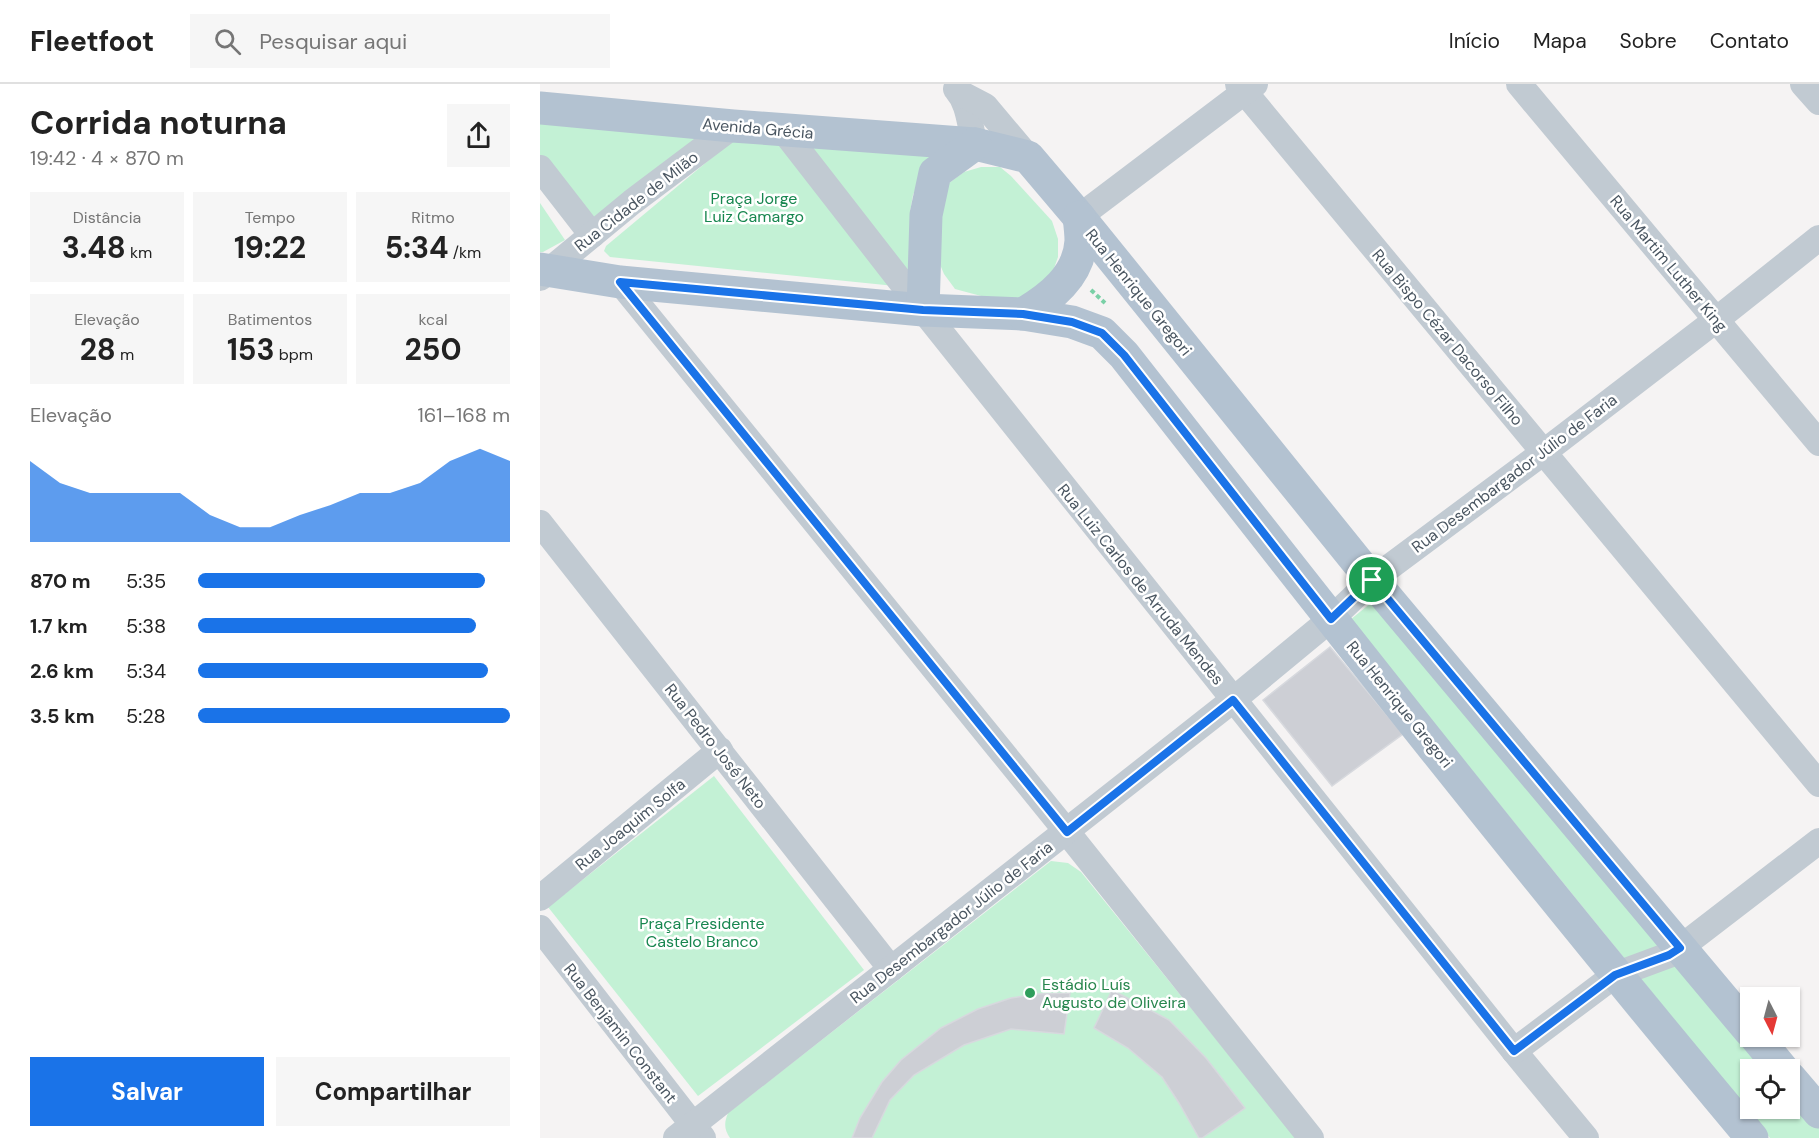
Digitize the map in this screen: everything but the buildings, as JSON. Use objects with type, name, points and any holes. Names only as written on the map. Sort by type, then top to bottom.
[{"type":"main road","name":"Avenida Grécia","points":[[540,108],[733,126],[975,144]]},
{"type":"main road","points":[[544,272],[620,282],[923,310],[1023,314],[1057,291],[1073,270],[1081,243],[1079,217],[1028,158],[975,144],[935,173],[926,215],[923,310]]},
{"type":"main road","name":"Rua Henrique Gregori","points":[[1079,217],[1372,580],[1740,1019]]},
{"type":"main road","name":"Rua Henrique Gregori","points":[[1023,314],[1072,322],[1102,333],[1124,355],[1615,975],[1752,1138]]},
{"type":"main road","points":[[1764,1047],[1774,1059]]},
{"type":"main road","points":[[1800,1090],[1819,1112]]},
{"type":"street","name":"Rua Martim Luther King","points":[[1519,84],[1819,443]]},
{"type":"street","points":[[1803,84],[1819,102]]},
{"type":"street","points":[[1079,217],[1246,87]]},
{"type":"street","name":"Rua Bispo Cézar Dacorso Filho","points":[[1246,87],[1819,784]]},
{"type":"street","points":[[956,89],[969,114],[975,144]]},
{"type":"street","points":[[956,89],[985,106],[1028,158]]},
{"type":"street","name":"Rua Cidade de Milão","points":[[544,272],[733,126]]},
{"type":"street","name":"Rua Luiz Carlos de Arruda Mendes","points":[[783,130],[1233,700],[1586,1138]]},
{"type":"street","points":[[540,168],[592,235]]},
{"type":"street","name":"Rua Desembargador Júlio de Faria","points":[[690,1134],[891,969],[1233,700],[1331,619],[1372,580],[1544,452],[1819,238]]},
{"type":"street","points":[[620,282],[1067,832],[1311,1138]]},
{"type":"street","name":"Rua Pedro José Neto","points":[[540,524],[891,969]]},
{"type":"street","name":"Rua Joaquim Solfa","points":[[540,898],[720,750]]},
{"type":"street","points":[[1514,1051],[1615,975],[1669,955],[1680,948],[1819,841]]},
{"type":"street","name":"Rua Benjamin Constant","points":[[540,928],[690,1134]]},
{"type":"green space","name":"Praça Jorge Luiz Camargo","points":[[540,118],[709,129],[593,220],[540,159]]},
{"type":"green space","name":"Praça Jorge Luiz Camargo","points":[[801,137],[938,149],[920,178],[913,195],[910,212],[915,283]]},
{"type":"green space","name":"Praça Jorge Luiz Camargo","points":[[782,139],[895,286],[610,257],[604,251],[606,246],[733,140]]},
{"type":"green space","points":[[981,167],[1000,167],[1011,176],[1052,221],[1058,239],[1058,257],[1052,274],[1024,298],[996,300],[955,289],[944,274],[936,255],[935,229],[949,183],[964,172]]},
{"type":"green space","points":[[540,203],[565,240],[543,252],[540,252]]},
{"type":"green space","points":[[1393,585],[1740,1016],[1740,1047],[1765,1047],[1775,1059],[1740,1059],[1740,1101],[1350,620]]},
{"type":"green space","name":"Praça Presidente Castelo Branco","points":[[714,776],[864,970],[698,1096],[548,907]]},
{"type":"green space","name":"Estádio Luís Augusto de Oliveira","points":[[1051,861],[1068,863],[1081,872],[1296,1138],[730,1138],[725,1126],[728,1113]]},
{"type":"green space","points":[[1800,1090],[1819,1114],[1819,1138],[1770,1138],[1755,1119],[1800,1119]]},
{"type":"place","name":"Estádio Luís Augusto de Oliveira","points":[[1030,993]]},
{"type":"route","points":[[620,282],[923,310],[1023,314],[1072,322],[1102,333],[1124,355],[1331,619],[1372,580],[1680,948],[1669,955],[1615,975],[1514,1051],[1233,700],[1067,832],[620,282]]}]
